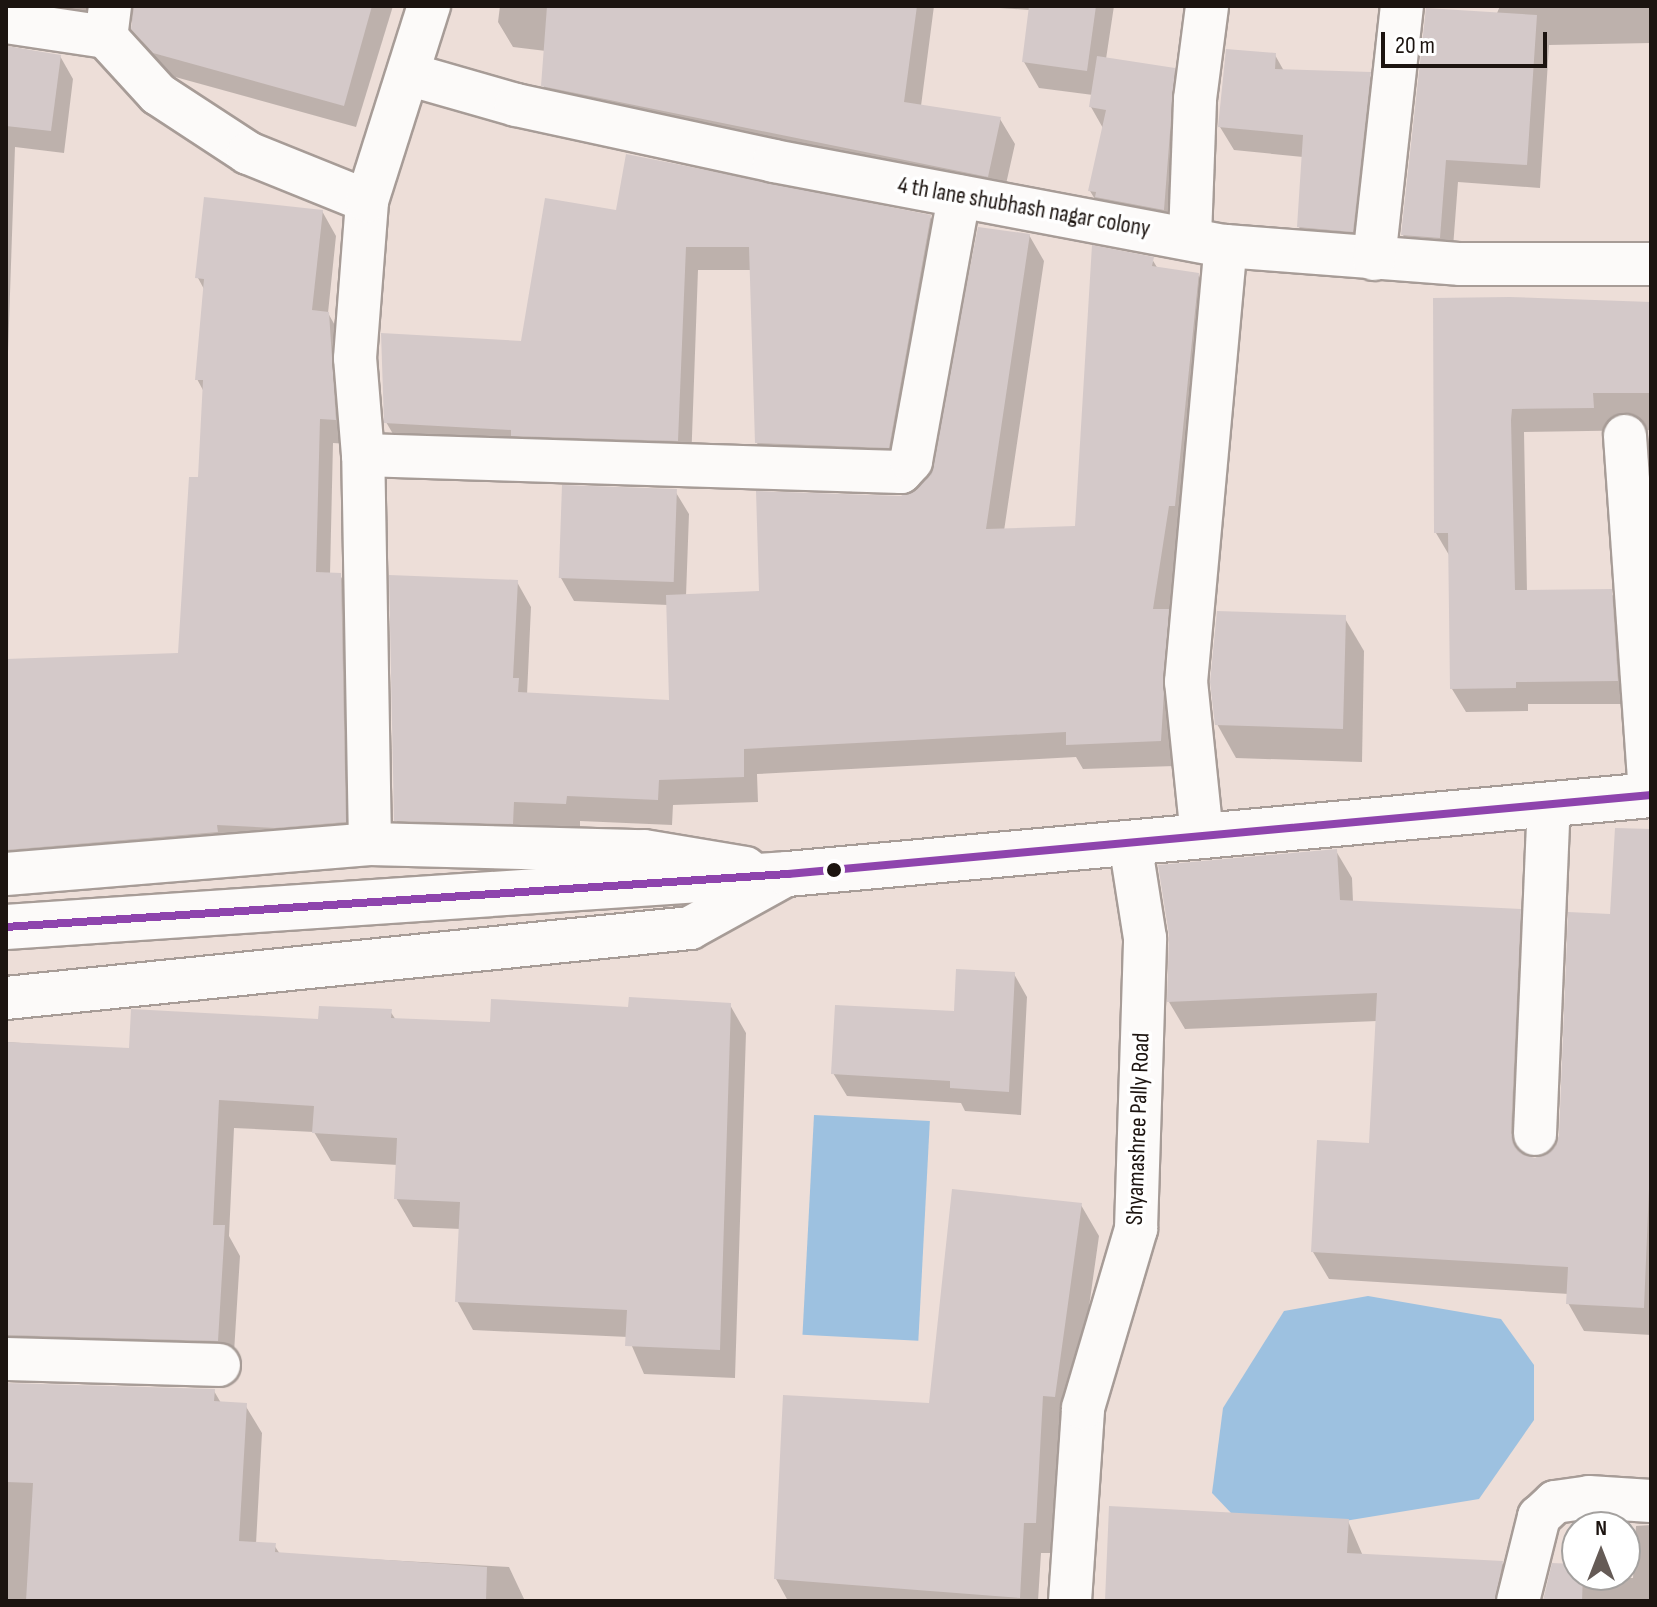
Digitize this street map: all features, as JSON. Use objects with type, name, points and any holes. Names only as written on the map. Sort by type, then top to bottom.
[{"type":"main road","points":[[6,927],[455,894],[788,874],[1650,795]]},
{"type":"street","points":[[370,844],[363,455],[355,358],[367,201],[429,6]]},
{"type":"street","points":[[1202,836],[1186,682],[1208,242],[1195,99],[1207,6]]},
{"type":"street","points":[[1374,259],[1402,6]]},
{"type":"street","points":[[6,22],[108,21],[158,94],[200,124],[248,153],[367,201]]},
{"type":"street","name":"4 th lane shubhash nagar colony","points":[[408,74],[516,105],[959,196],[1208,242],[1374,259],[1651,264]]},
{"type":"street","points":[[363,455],[901,472],[911,461],[959,196]]},
{"type":"street","points":[[1625,436],[1650,795]]},
{"type":"street","points":[[1535,1134],[1549,805]]},
{"type":"street","name":"Shyamashree Pally Road","points":[[1070,1601],[1083,1408],[1136,1229],[1145,938],[1130,842]]},
{"type":"street","points":[[6,874],[370,844],[644,851],[788,874]]},
{"type":"street","points":[[6,998],[690,928],[788,874]]},
{"type":"street","points":[[6,1359],[219,1365]]},
{"type":"street","points":[[1518,1601],[1539,1517],[1555,1502],[1589,1497],[1651,1501]]},
{"type":"water","points":[[814,1115],[930,1121],[918,1341],[802,1335]]},
{"type":"water","points":[[1368,1296],[1501,1319],[1534,1365],[1534,1420],[1479,1499],[1253,1536],[1212,1493],[1223,1408],[1284,1311]]},
{"type":"building","points":[[134,6],[372,6],[344,106],[153,53],[131,29]]},
{"type":"building","points":[[547,6],[917,6],[904,102],[1001,117],[988,177],[541,86]]},
{"type":"building","points":[[1029,6],[1096,6],[1087,71],[1022,62]]},
{"type":"building","points":[[1426,8],[1537,15],[1527,165],[1446,160],[1440,238],[1401,235]]},
{"type":"building","points":[[6,46],[61,55],[51,131],[6,126]]},
{"type":"building","points":[[1226,49],[1276,53],[1275,69],[1371,72],[1353,232],[1297,227],[1303,135],[1218,127]]},
{"type":"building","points":[[1097,56],[1175,68],[1164,210],[1095,197],[1096,192],[1088,191],[1106,110],[1089,107]]},
{"type":"building","points":[[626,154],[931,215],[889,448],[755,443],[749,247],[686,247],[678,441],[511,436],[511,430],[384,423],[381,333],[521,341],[545,198],[616,210]]},
{"type":"building","points":[[204,197],[323,210],[312,310],[329,312],[336,420],[320,419],[316,572],[341,573],[346,822],[275,828],[217,825],[218,832],[6,850],[6,659],[178,653],[189,477],[198,477],[203,380],[195,380],[204,279],[195,278]]},
{"type":"building","points":[[978,227],[1030,234],[986,529],[1075,526],[1092,245],[1154,257],[1152,266],[1199,273],[1175,506],[1169,506],[1153,609],[1169,609],[1161,741],[1066,745],[1066,732],[744,749],[744,777],[659,780],[658,800],[567,796],[566,804],[514,802],[513,824],[394,821],[389,575],[518,580],[513,678],[519,678],[518,692],[669,700],[666,595],[759,591],[756,491],[901,496],[929,476]]},
{"type":"building","points":[[1510,297],[1651,302],[1651,393],[1593,393],[1594,408],[1512,409],[1511,420],[1515,590],[1612,589],[1618,681],[1516,682],[1516,688],[1450,689],[1448,533],[1434,533],[1433,298]]},
{"type":"building","points":[[562,485],[677,489],[674,582],[559,578]]},
{"type":"building","points":[[1217,611],[1346,615],[1343,729],[1215,725],[1210,682]]},
{"type":"building","points":[[1615,828],[1651,829],[1651,1141],[1644,1308],[1566,1304],[1568,1267],[1311,1252],[1317,1140],[1369,1143],[1377,993],[1167,1002],[1169,935],[1158,865],[1337,849],[1340,900],[1521,909],[1511,1133],[1522,1154],[1535,1158],[1555,1147],[1559,1135],[1568,912],[1610,914]]},
{"type":"building","points":[[956,969],[1015,972],[1009,1092],[950,1088],[950,1081],[831,1074],[835,1005],[954,1011]]},
{"type":"building","points":[[629,997],[731,1003],[720,1350],[625,1346],[627,1310],[455,1302],[460,1202],[394,1199],[397,1138],[312,1133],[314,1106],[219,1100],[213,1225],[225,1225],[218,1341],[6,1335],[6,1042],[129,1048],[131,1009],[318,1019],[319,1006],[392,1009],[391,1018],[490,1022],[491,999],[628,1007]]},
{"type":"building","points":[[952,1189],[1082,1203],[1055,1397],[1043,1396],[1036,1523],[1024,1523],[1020,1598],[774,1579],[783,1395],[929,1403]]},
{"type":"building","points":[[6,1383],[215,1389],[214,1401],[247,1403],[239,1541],[276,1543],[275,1552],[487,1567],[486,1601],[26,1601],[33,1483],[6,1482]]},
{"type":"building","points":[[1109,1506],[1349,1519],[1347,1553],[1503,1561],[1495,1601],[1105,1601]]},
{"type":"building","points":[[1552,1563],[1561,1563],[1561,1591],[1582,1591],[1582,1601],[1543,1601]]},
{"type":"transit line","points":[[6,927],[788,874],[1651,795]]}]
